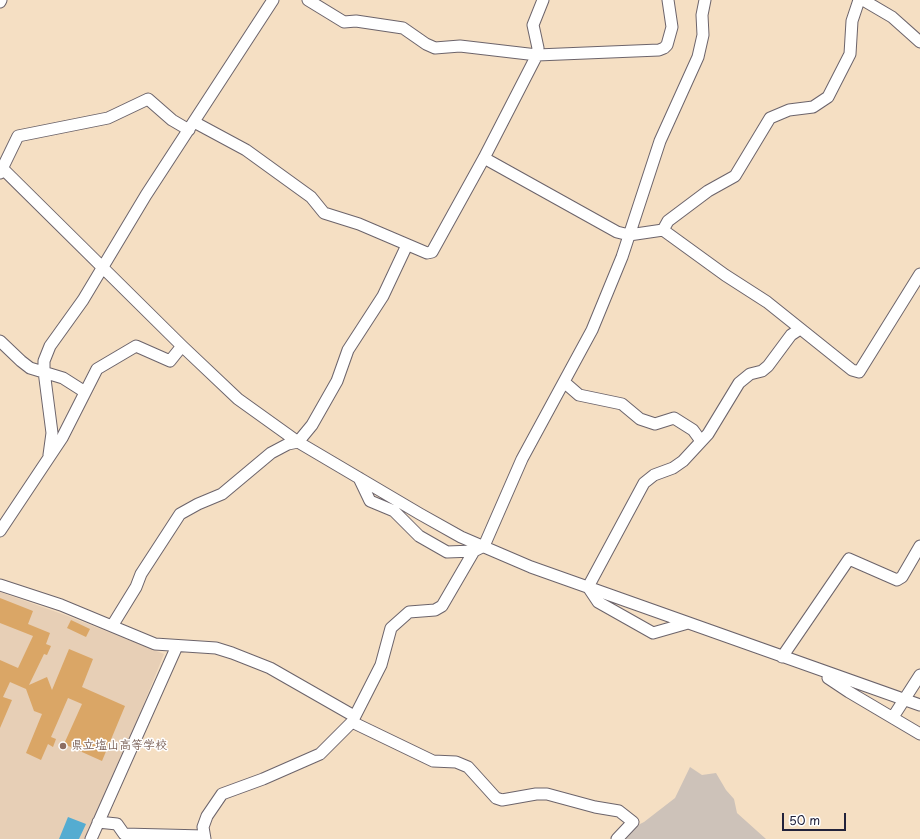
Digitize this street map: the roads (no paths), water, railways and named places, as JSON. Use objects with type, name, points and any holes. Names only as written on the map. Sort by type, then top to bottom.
[{"type":"street","points":[[49,455],[52,433],[44,361],[50,346],[83,300],[146,194],[273,0]]},
{"type":"street","points":[[308,0],[344,22],[356,21],[403,28],[426,44],[435,48],[460,46],[537,55],[659,50],[664,48],[667,45],[672,27],[668,0]]},
{"type":"street","points":[[543,0],[533,25],[538,48],[537,55],[484,158],[432,252],[428,253],[359,224],[324,213],[311,197],[246,150],[191,126],[172,120],[148,99],[108,118],[18,136],[1,169],[103,266],[182,346],[238,399],[298,442],[479,549],[920,705]]},
{"type":"street","points":[[98,822],[117,824],[124,834],[204,837],[203,827],[222,794],[263,779],[320,754],[353,719],[381,665],[391,628],[409,612],[435,610],[442,606],[479,549],[522,459],[592,330],[622,257],[660,141],[698,57],[703,35],[702,16],[705,0]]},
{"type":"street","points":[[663,230],[668,221],[708,191],[735,176],[770,118],[789,110],[813,107],[828,97],[850,54],[852,21],[859,0]]},
{"type":"street","points":[[863,0],[892,17],[920,42]]},
{"type":"street","points":[[484,158],[616,232],[629,235],[663,230],[767,302],[852,370],[859,372],[920,274]]},
{"type":"street","points":[[112,626],[136,587],[141,574],[180,514],[198,504],[222,494],[271,453],[288,444],[298,442],[312,425],[337,381],[348,350],[383,296],[407,245]]},
{"type":"street","points":[[588,587],[644,483],[654,475],[673,468],[683,461],[708,434],[739,383],[750,374],[762,371],[768,366],[791,335],[800,329]]},
{"type":"street","points":[[0,341],[20,361],[30,368],[63,378],[85,392]]},
{"type":"street","points":[[0,531],[49,455],[62,438],[97,369],[136,346],[170,361],[182,346]]},
{"type":"street","points":[[564,382],[579,394],[622,404],[640,419],[655,424],[674,418],[692,430],[701,441]]},
{"type":"street","points":[[359,478],[370,501],[394,511],[419,536],[446,552],[479,549]]},
{"type":"street","points":[[782,657],[849,559],[897,580],[902,577],[920,546]]},
{"type":"street","points":[[0,585],[62,605],[155,644],[216,648],[270,668],[353,719],[433,761],[456,762],[468,767],[496,798],[502,800],[536,794],[547,794],[595,808],[614,810],[633,822],[617,839]]},
{"type":"street","points":[[588,587],[598,602],[653,632],[688,623]]},
{"type":"street","points":[[91,839],[177,646]]},
{"type":"street","points":[[816,669],[849,692],[920,734]]},
{"type":"street","points":[[893,717],[920,675]]},
{"type":"water","points":[[68,817],[86,824],[79,839],[59,839]]},
{"type":"place","name":"県立塩山高等学校","points":[[63,746]]}]
